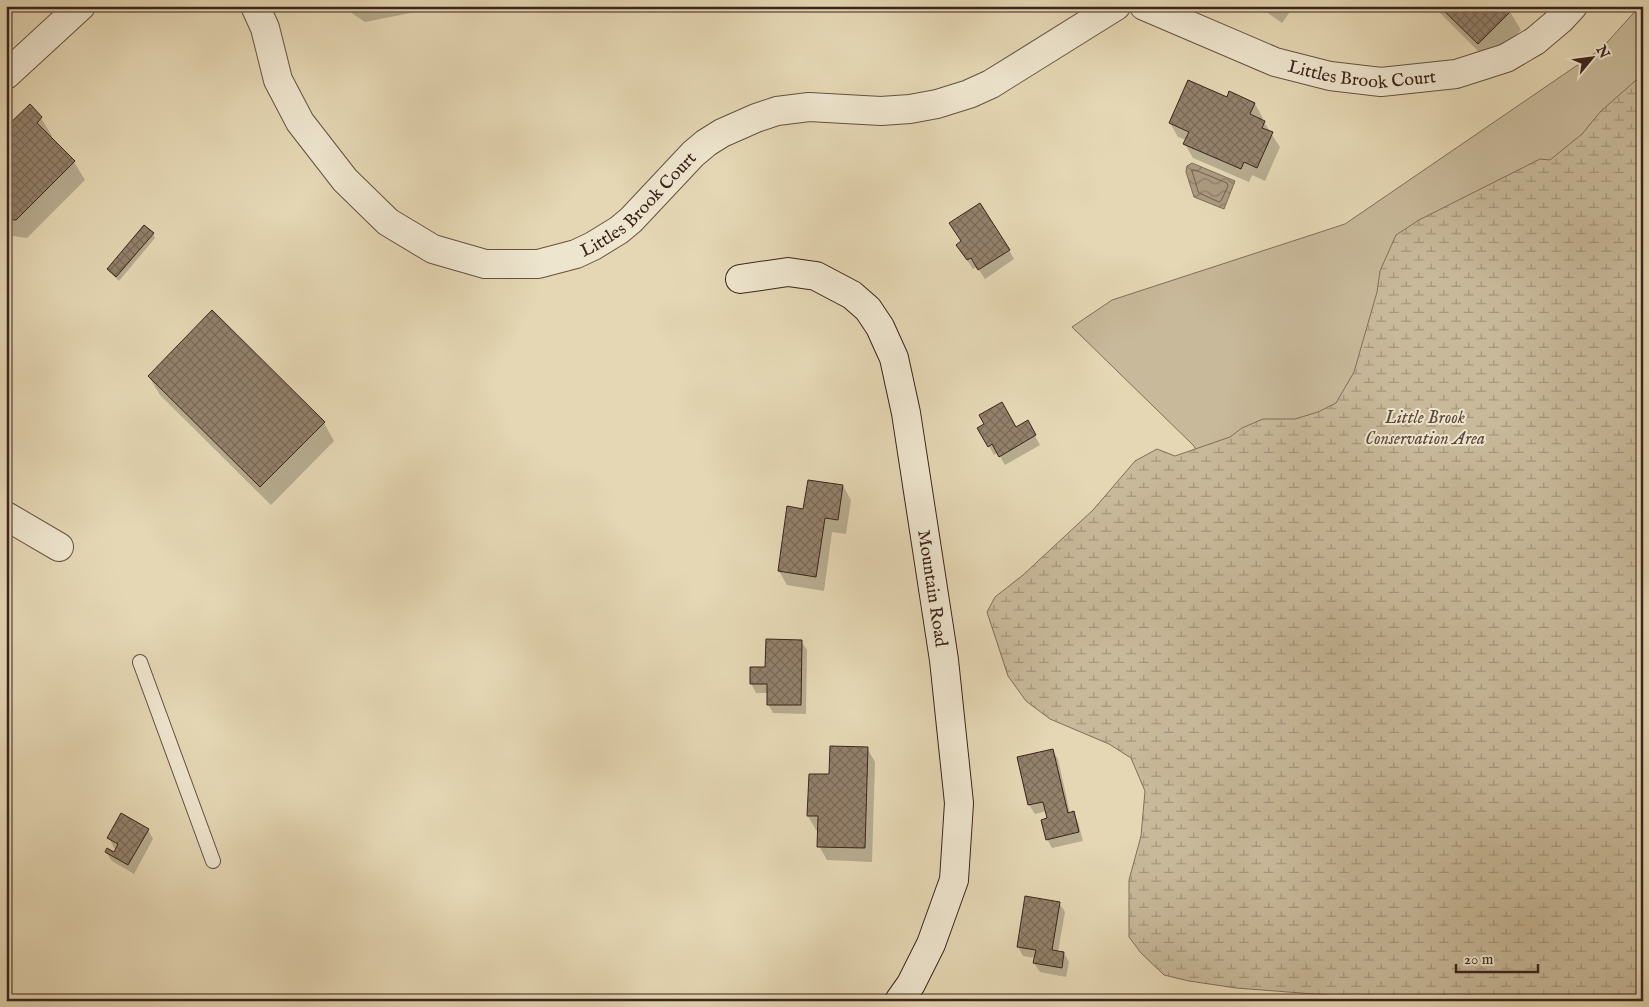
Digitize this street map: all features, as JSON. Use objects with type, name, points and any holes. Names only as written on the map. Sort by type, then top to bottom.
[{"type":"street","points":[[6,75],[81,6]]},
{"type":"street","name":"Littles Brook Court","points":[[255,6],[265,28],[278,80],[300,122],[345,180],[388,222],[433,249],[485,264],[547,262],[576,254],[606,238],[619,230],[642,209],[694,154],[722,133],[738,125],[777,111],[809,107],[881,111],[937,104],[969,94],[991,84],[1116,6]]},
{"type":"street","name":"Littles Brook Court","points":[[1144,6],[1275,62],[1330,76],[1382,82],[1456,74],[1506,58],[1535,41],[1573,6]]},
{"type":"street","name":"Mountain Road","points":[[740,279],[788,272],[816,276],[852,294],[868,309],[880,327],[894,358],[906,414],[944,660],[959,804],[954,880],[931,944],[899,1001]]},
{"type":"street","points":[[6,516],[59,547]]},
{"type":"lane","points":[[140,662],[213,861]]},
{"type":"green space","name":"Little Brook Conservation Area","points":[[1640,6],[1643,6],[1643,1001],[1275,621],[1194,446],[1072,327],[1112,300],[1345,224],[1601,49]]},
{"type":"green space","name":"Little Brook Conservation Area","points":[[1643,74],[1643,1001],[1372,1001],[1353,997],[1236,988],[1164,975],[1141,953],[1129,937],[1129,880],[1141,836],[1145,791],[1131,758],[1109,744],[1050,719],[1026,701],[1008,676],[987,612],[995,597],[1023,575],[1093,510],[1135,461],[1157,449],[1175,456],[1230,437],[1242,428],[1263,419],[1295,419],[1318,412],[1336,403],[1354,372],[1377,292],[1380,271],[1396,235],[1419,220],[1540,159],[1550,160],[1582,134],[1601,111]]},
{"type":"water","points":[[1192,163],[1235,181],[1224,209],[1194,197],[1186,172],[1187,166]]},
{"type":"building","points":[[1439,6],[1507,6],[1511,11],[1478,44]]},
{"type":"building","points":[[1188,80],[1227,97],[1229,91],[1255,103],[1250,114],[1265,121],[1262,128],[1273,132],[1257,168],[1244,162],[1241,169],[1183,144],[1189,132],[1169,123]]},
{"type":"building","points":[[30,104],[42,117],[37,123],[75,161],[16,220],[6,219],[6,127]]},
{"type":"building","points":[[980,203],[1010,250],[978,270],[971,258],[967,260],[956,245],[961,241],[949,223]]},
{"type":"building","points":[[144,225],[154,233],[116,277],[107,269]]},
{"type":"building","points":[[212,310],[325,422],[260,487],[148,376]]},
{"type":"building","points":[[1002,402],[1016,427],[1028,420],[1036,435],[999,457],[992,444],[988,447],[977,428],[984,424],[979,415]]},
{"type":"building","points":[[808,480],[843,485],[838,520],[825,518],[816,577],[778,571],[787,506],[803,509]]},
{"type":"building","points":[[766,639],[802,640],[801,705],[767,705],[767,684],[750,684],[750,667],[765,667]]},
{"type":"building","points":[[830,746],[868,747],[865,848],[817,847],[818,816],[807,816],[809,774],[829,774]]},
{"type":"building","points":[[1053,749],[1068,813],[1074,811],[1079,832],[1046,840],[1041,820],[1047,818],[1043,802],[1028,805],[1017,757]]},
{"type":"building","points":[[121,813],[149,829],[128,865],[105,852],[107,848],[114,852],[118,844],[107,838]]},
{"type":"building","points":[[1025,896],[1060,902],[1052,950],[1064,952],[1062,968],[1033,963],[1036,950],[1017,947]]}]
